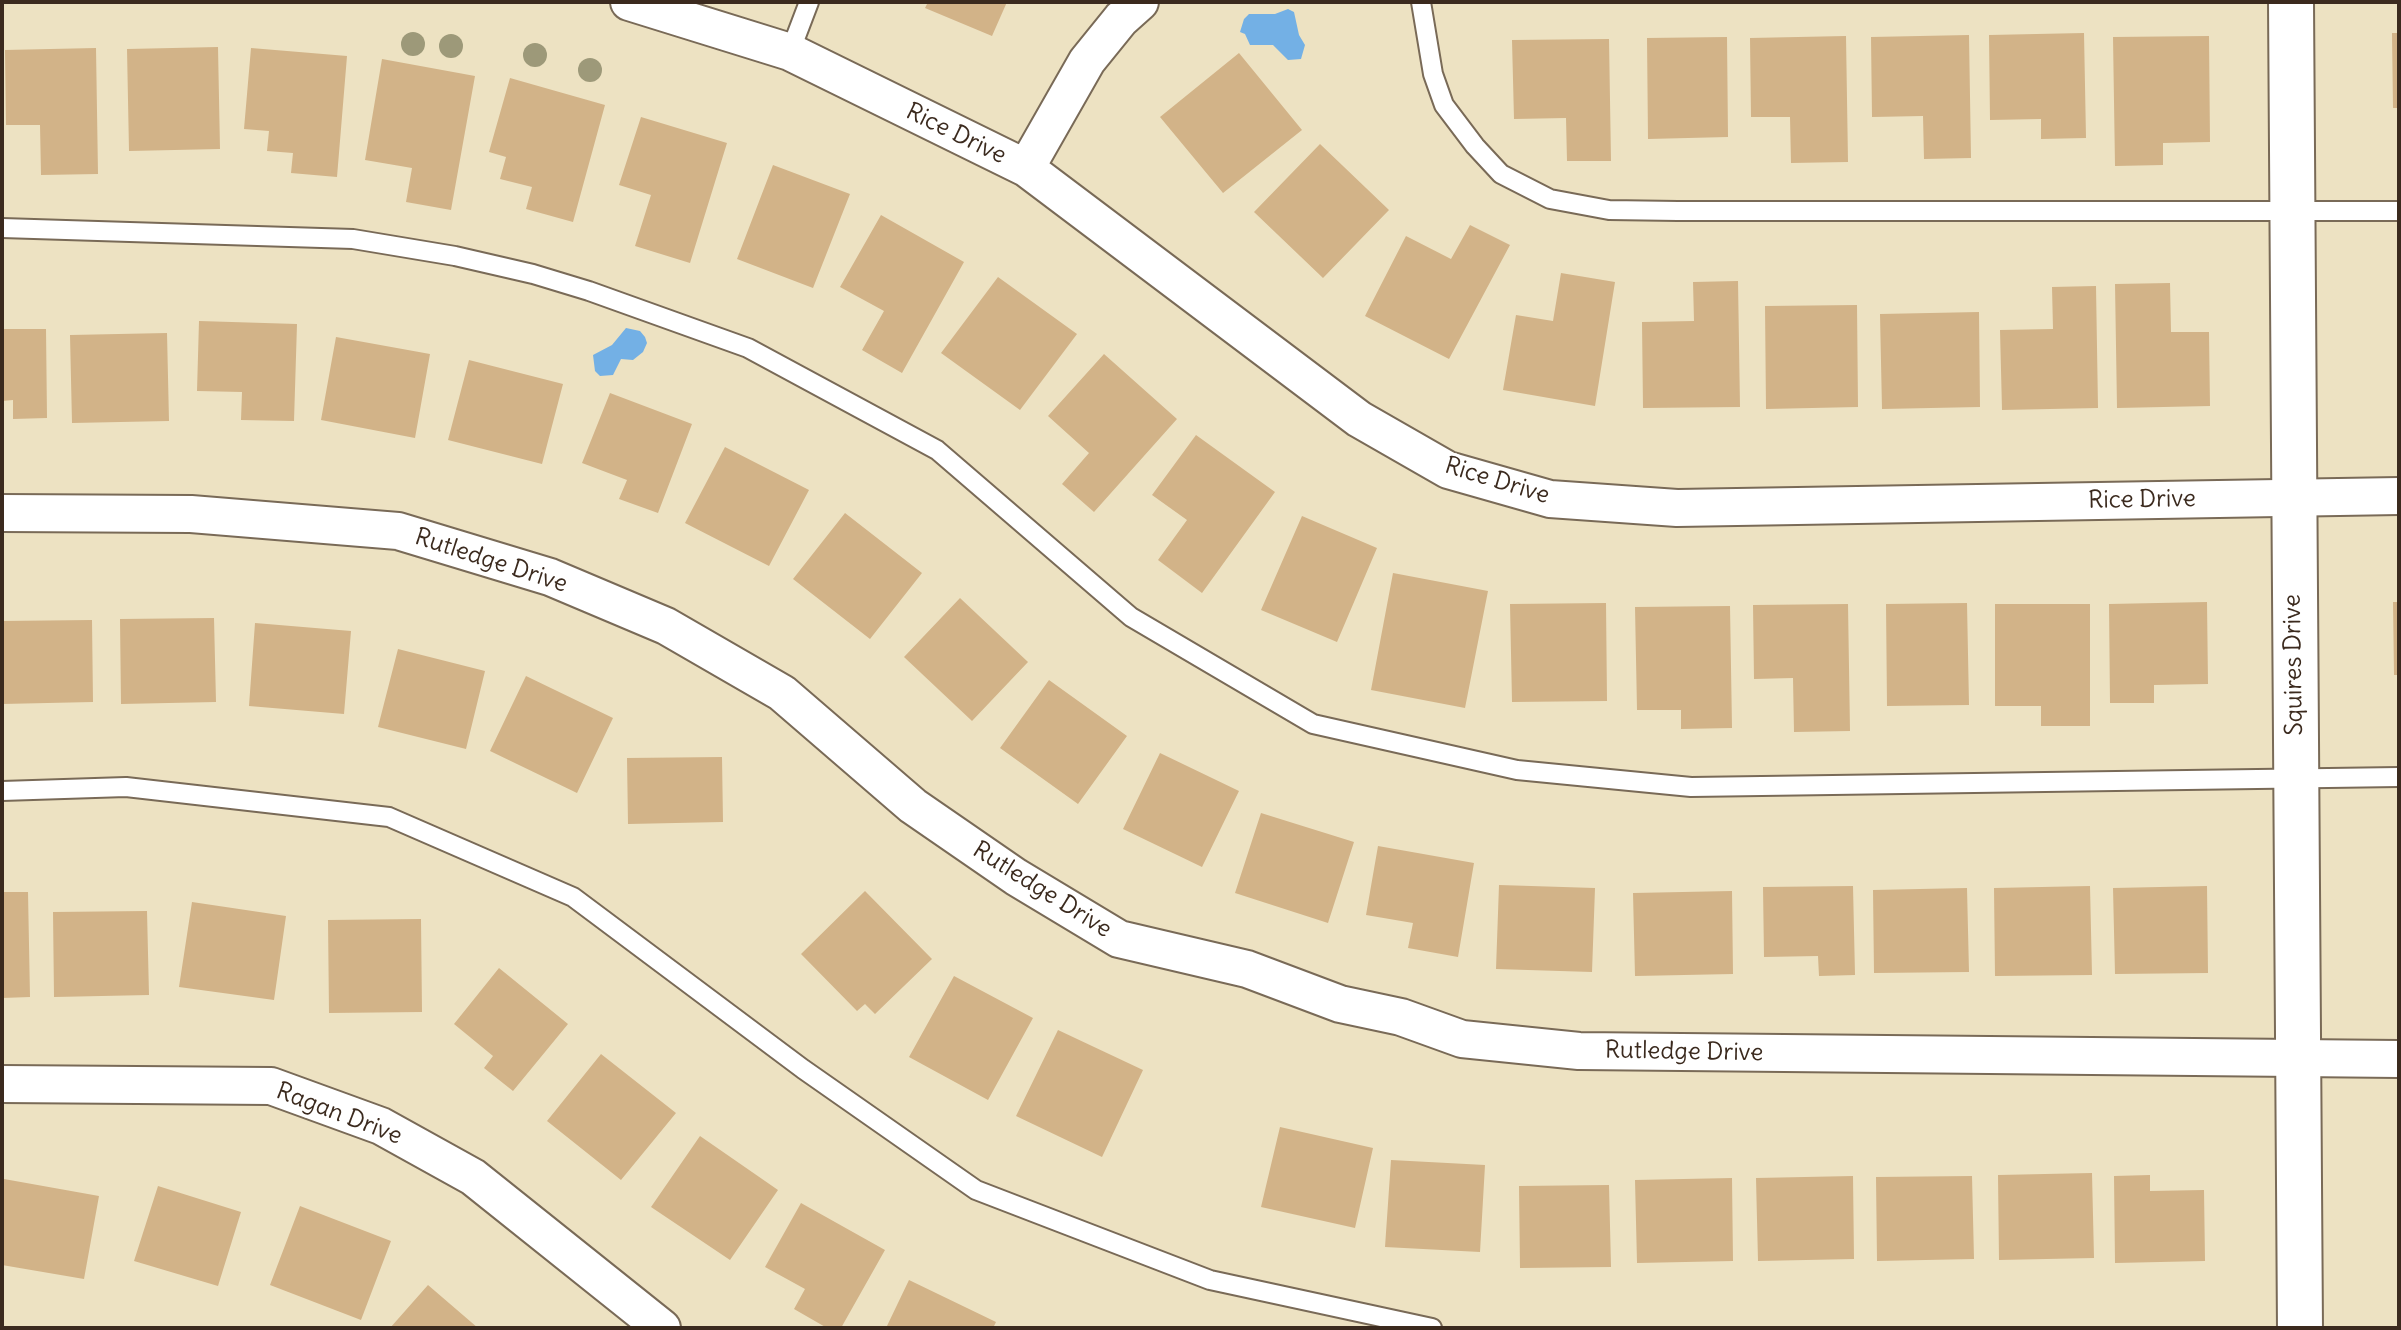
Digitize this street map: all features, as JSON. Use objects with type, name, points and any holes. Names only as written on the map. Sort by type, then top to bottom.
[{"type":"street","name":"Rice Drive","points":[[629,2],[790,52],[1026,168],[1359,419],[1448,470],[1550,499],[1677,508],[2399,496]]},
{"type":"street","points":[[1026,168],[1087,61],[1121,19],[1140,2]]},
{"type":"street","name":"Squires Drive","points":[[2291,2],[2300,1328]]},
{"type":"street","name":"Rutledge Drive","points":[[2,513],[191,514],[398,531],[550,577],[666,626],[782,693],[913,806],[1016,877],[1119,939],[1247,969],[1340,1004],[1401,1017],[1462,1039],[1579,1051],[2399,1059]]},
{"type":"street","name":"Ragan Drive","points":[[2,1084],[271,1086],[381,1126],[473,1177],[662,1328]]},
{"type":"lane","points":[[790,52],[809,2]]},
{"type":"lane","points":[[1421,2],[1433,74],[1444,105],[1501,174],[1550,199],[1609,210],[2399,211]]},
{"type":"lane","points":[[2,228],[353,239],[455,256],[533,274],[748,348],[937,450],[1131,617],[1313,724],[1517,770],[1691,787],[2399,777]]},
{"type":"lane","points":[[2,791],[126,787],[389,817],[573,897],[803,1069],[976,1190],[1210,1280],[1432,1328]]},
{"type":"water","points":[[1288,9],[1294,12],[1299,35],[1305,45],[1301,59],[1288,60],[1273,45],[1250,45],[1245,34],[1240,32],[1249,14],[1275,14]]},
{"type":"water","points":[[626,328],[640,331],[645,337],[647,343],[643,352],[633,360],[621,359],[613,375],[600,376],[595,371],[593,355],[612,345]]},
{"type":"building","points":[[928,2],[1007,2],[992,36],[925,8]]},
{"type":"building","points":[[2084,33],[2086,138],[2041,139],[2041,119],[1990,120],[1989,35]]},
{"type":"building","points":[[2392,33],[2399,33],[2399,108],[2393,108]]},
{"type":"building","points":[[1969,35],[1971,158],[1924,159],[1923,116],[1872,117],[1871,37]]},
{"type":"building","points":[[1846,36],[1848,162],[1791,163],[1790,117],[1751,117],[1750,38]]},
{"type":"building","points":[[2209,36],[2210,142],[2163,143],[2163,165],[2115,166],[2113,37]]},
{"type":"building","points":[[1727,37],[1728,137],[1648,139],[1647,38]]},
{"type":"building","points":[[1609,39],[1611,161],[1567,161],[1566,118],[1514,119],[1512,40]]},
{"type":"building","points":[[218,47],[220,149],[129,151],[127,49]]},
{"type":"building","points":[[96,48],[98,174],[41,175],[40,125],[6,125],[5,50]]},
{"type":"building","points":[[251,48],[347,56],[337,177],[291,173],[293,153],[267,151],[269,131],[244,129]]},
{"type":"building","points":[[1239,53],[1302,130],[1223,193],[1160,117]]},
{"type":"building","points":[[382,59],[475,76],[451,210],[406,202],[412,168],[365,160]]},
{"type":"building","points":[[510,78],[605,105],[573,222],[526,209],[532,187],[500,179],[506,157],[489,152]]},
{"type":"building","points":[[641,117],[727,143],[690,263],[635,246],[651,195],[619,185]]},
{"type":"building","points":[[1320,144],[1389,210],[1323,278],[1254,212]]},
{"type":"building","points":[[773,165],[850,194],[813,288],[737,259]]},
{"type":"building","points":[[881,215],[964,262],[902,373],[862,350],[884,311],[840,287]]},
{"type":"building","points":[[1470,225],[1510,245],[1449,359],[1365,316],[1406,236],[1451,259]]},
{"type":"building","points":[[1561,273],[1615,282],[1595,406],[1503,390],[1516,315],[1553,321]]},
{"type":"building","points":[[998,277],[1077,334],[1020,410],[941,353]]},
{"type":"building","points":[[1738,281],[1740,407],[1643,408],[1642,322],[1694,321],[1693,282]]},
{"type":"building","points":[[2170,283],[2171,332],[2209,332],[2210,406],[2117,408],[2115,284]]},
{"type":"building","points":[[2096,286],[2098,408],[2002,410],[2000,330],[2053,329],[2052,287]]},
{"type":"building","points":[[1857,305],[1858,407],[1766,409],[1765,306]]},
{"type":"building","points":[[1979,312],[1980,407],[1882,409],[1880,314]]},
{"type":"building","points":[[199,321],[297,324],[294,421],[241,420],[242,392],[197,391]]},
{"type":"building","points":[[2,329],[46,329],[47,418],[13,419],[13,400],[2,401]]},
{"type":"building","points":[[167,333],[169,421],[72,423],[70,335]]},
{"type":"building","points":[[336,337],[430,354],[415,438],[321,420]]},
{"type":"building","points":[[1104,354],[1177,419],[1094,512],[1062,484],[1089,453],[1048,416]]},
{"type":"building","points":[[469,360],[563,384],[542,464],[448,440]]},
{"type":"building","points":[[610,393],[692,424],[658,513],[619,499],[627,480],[582,463]]},
{"type":"building","points":[[1196,435],[1275,492],[1202,593],[1158,560],[1187,520],[1152,495]]},
{"type":"building","points":[[725,447],[809,490],[769,566],[685,523]]},
{"type":"building","points":[[845,513],[922,573],[870,639],[793,579]]},
{"type":"building","points":[[1302,516],[1377,548],[1337,642],[1261,610]]},
{"type":"building","points":[[1393,573],[1488,591],[1465,708],[1371,690]]},
{"type":"building","points":[[960,598],[1028,662],[972,721],[904,657]]},
{"type":"building","points":[[2207,602],[2208,684],[2154,685],[2154,703],[2110,703],[2109,604]]},
{"type":"building","points":[[2393,602],[2399,602],[2399,675],[2394,675]]},
{"type":"building","points":[[1606,603],[1607,701],[1512,702],[1510,604]]},
{"type":"building","points":[[1967,603],[1969,705],[1887,706],[1886,604]]},
{"type":"building","points":[[1848,604],[1850,731],[1794,732],[1793,678],[1754,679],[1753,605]]},
{"type":"building","points":[[1995,604],[2090,604],[2090,726],[2041,726],[2041,706],[1995,706]]},
{"type":"building","points":[[1730,606],[1732,728],[1681,729],[1681,710],[1637,710],[1635,607]]},
{"type":"building","points":[[214,618],[216,702],[121,704],[120,619]]},
{"type":"building","points":[[92,620],[93,702],[2,704],[2,621]]},
{"type":"building","points":[[255,623],[351,631],[344,714],[249,706]]},
{"type":"building","points":[[398,649],[485,671],[466,749],[378,727]]},
{"type":"building","points":[[526,676],[613,718],[577,793],[490,751]]},
{"type":"building","points":[[1049,680],[1127,736],[1078,804],[1000,748]]},
{"type":"building","points":[[1160,753],[1239,791],[1202,867],[1123,829]]},
{"type":"building","points":[[722,757],[723,822],[628,824],[627,758]]},
{"type":"building","points":[[1261,813],[1354,842],[1328,923],[1235,893]]},
{"type":"building","points":[[1378,846],[1474,863],[1458,957],[1408,948],[1413,923],[1366,915]]},
{"type":"building","points":[[1499,885],[1595,888],[1592,972],[1496,969]]},
{"type":"building","points":[[1853,886],[1855,975],[1819,976],[1818,956],[1764,957],[1763,887]]},
{"type":"building","points":[[2090,886],[2092,975],[1995,976],[1994,888]]},
{"type":"building","points":[[2207,886],[2208,973],[2115,974],[2113,888]]},
{"type":"building","points":[[1967,888],[1969,972],[1874,973],[1873,890]]},
{"type":"building","points":[[865,891],[932,959],[875,1014],[865,1004],[857,1011],[801,954]]},
{"type":"building","points":[[1732,891],[1733,974],[1635,976],[1633,893]]},
{"type":"building","points":[[2,892],[28,892],[30,997],[2,998]]},
{"type":"building","points":[[192,902],[286,916],[274,1000],[179,987]]},
{"type":"building","points":[[147,911],[149,995],[54,997],[53,912]]},
{"type":"building","points":[[421,919],[422,1012],[329,1013],[328,920]]},
{"type":"building","points":[[499,968],[568,1024],[513,1091],[484,1068],[493,1056],[454,1024]]},
{"type":"building","points":[[954,976],[1033,1018],[988,1100],[909,1057]]},
{"type":"building","points":[[1058,1030],[1143,1070],[1102,1157],[1016,1116]]},
{"type":"building","points":[[601,1054],[676,1113],[621,1180],[547,1121]]},
{"type":"building","points":[[1280,1127],[1373,1148],[1355,1228],[1261,1207]]},
{"type":"building","points":[[700,1136],[778,1190],[730,1260],[651,1207]]},
{"type":"building","points":[[1391,1160],[1485,1165],[1480,1252],[1385,1247]]},
{"type":"building","points":[[2092,1173],[2094,1258],[1999,1260],[1998,1175]]},
{"type":"building","points":[[2150,1175],[2150,1191],[2204,1190],[2205,1261],[2115,1263],[2114,1176]]},
{"type":"building","points":[[1853,1176],[1854,1259],[1758,1261],[1756,1178]]},
{"type":"building","points":[[1972,1176],[1974,1259],[1877,1261],[1876,1177]]},
{"type":"building","points":[[1732,1178],[1733,1261],[1637,1263],[1635,1180]]},
{"type":"building","points":[[4,1179],[99,1196],[84,1279],[2,1265]]},
{"type":"building","points":[[1609,1185],[1611,1267],[1520,1268],[1519,1186]]},
{"type":"building","points":[[158,1186],[241,1212],[218,1286],[134,1261]]},
{"type":"building","points":[[801,1203],[885,1250],[841,1328],[827,1328],[794,1309],[805,1289],[765,1267]]},
{"type":"building","points":[[300,1206],[391,1241],[361,1320],[270,1285]]},
{"type":"building","points":[[909,1280],[996,1322],[993,1328],[886,1328]]},
{"type":"building","points":[[428,1285],[478,1328],[390,1328]]}]
